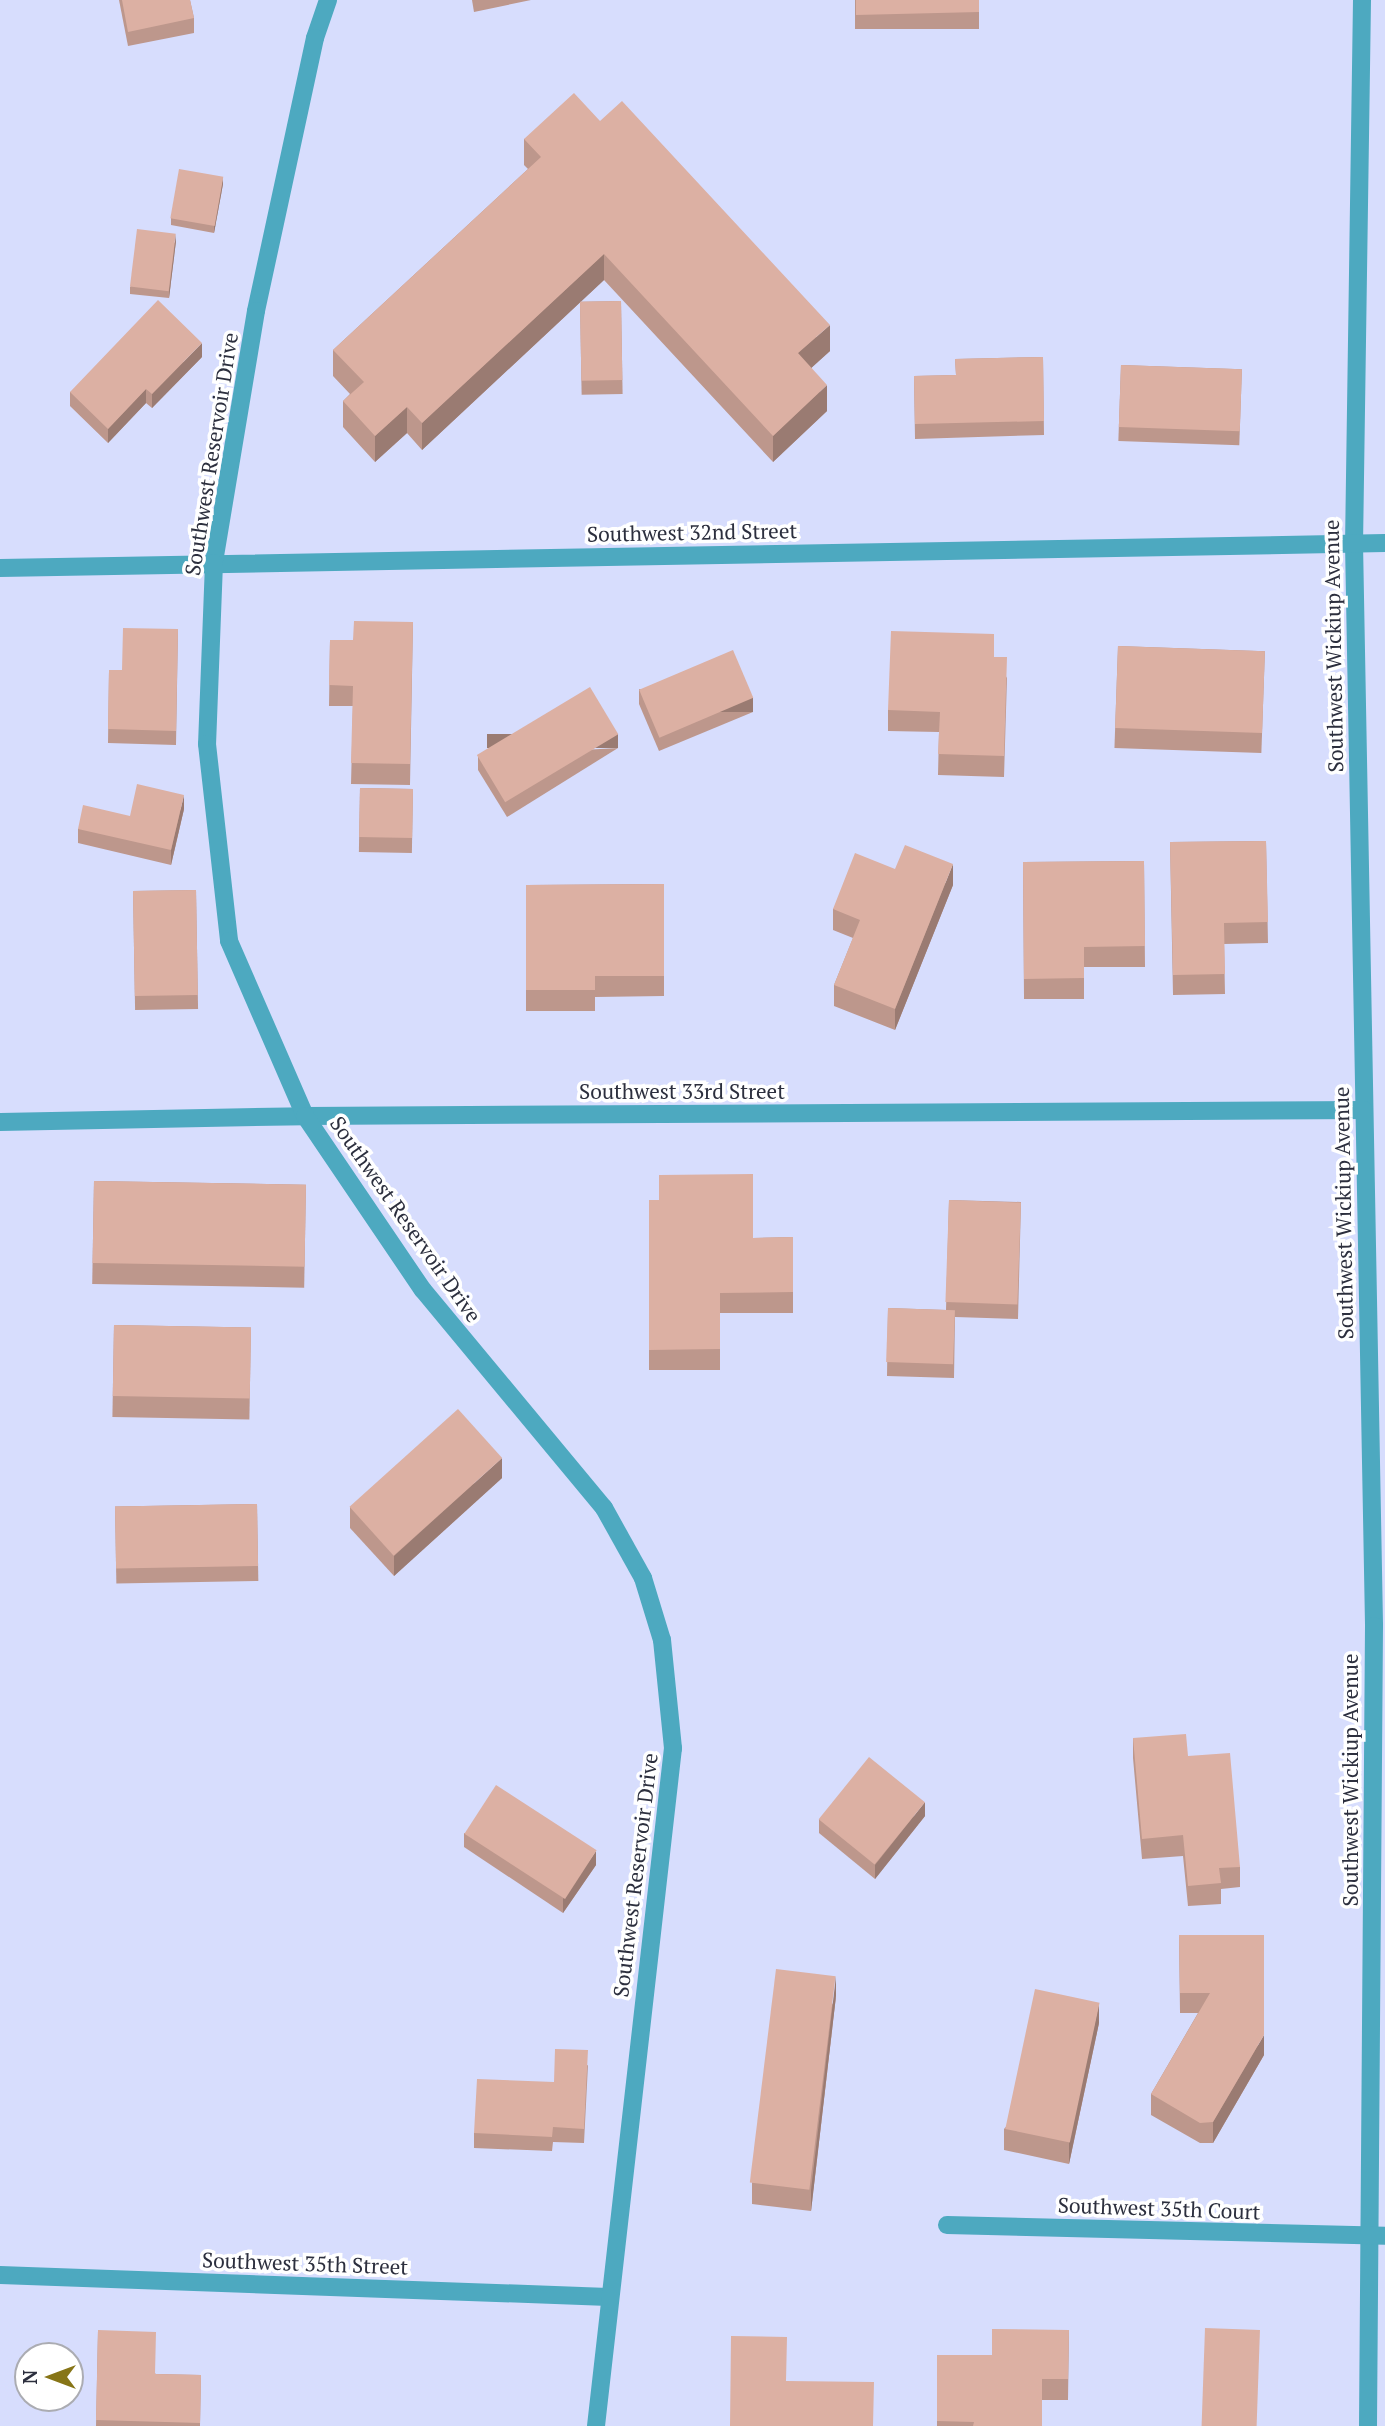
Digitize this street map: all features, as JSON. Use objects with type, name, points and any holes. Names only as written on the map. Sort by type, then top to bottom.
[{"type":"street","name":"Southwest Reservoir Drive","points":[[328,0],[315,38],[256,311],[214,563],[207,744],[229,941],[306,1116],[423,1290],[604,1508],[643,1578],[662,1640],[673,1748],[596,2426]]},
{"type":"street","name":"Southwest Wickiup Avenue","points":[[1362,0],[1354,543],[1364,1110],[1379,1625],[1378,2236],[1368,2426]]},
{"type":"street","name":"Southwest 32nd Street","points":[[0,568],[1385,543]]},
{"type":"street","name":"Southwest 33rd Street","points":[[0,1122],[306,1116],[1364,1110]]},
{"type":"street","name":"Southwest 35th Court","points":[[947,2225],[1378,2236]]},
{"type":"street","name":"Southwest 35th Street","points":[[0,2275],[609,2297]]},
{"type":"building","points":[[122,0],[190,0],[194,18],[128,32]]},
{"type":"building","points":[[856,0],[979,0],[979,12],[856,15]]},
{"type":"building","points":[[574,93],[600,121],[622,101],[830,325],[798,353],[827,385],[773,436],[604,254],[422,423],[407,407],[375,436],[343,401],[364,382],[333,350],[541,157],[524,139]]},
{"type":"building","points":[[179,169],[223,177],[215,226],[170,218]]},
{"type":"building","points":[[137,229],[176,234],[169,291],[130,287]]},
{"type":"building","points":[[158,300],[202,343],[152,394],[146,389],[108,429],[70,392]]},
{"type":"building","points":[[621,301],[622,380],[581,381],[580,302]]},
{"type":"building","points":[[1043,357],[1044,421],[915,424],[914,376],[956,375],[955,359]]},
{"type":"building","points":[[1121,365],[1242,369],[1240,431],[1119,427]]},
{"type":"building","points":[[354,621],[413,622],[410,764],[351,763],[353,686],[329,685],[330,640],[353,640]]},
{"type":"building","points":[[123,628],[178,629],[176,731],[108,729],[109,670],[122,670]]},
{"type":"building","points":[[891,631],[994,634],[994,657],[1007,657],[1004,756],[938,754],[940,712],[888,710]]},
{"type":"building","points":[[1118,646],[1265,651],[1262,733],[1115,728]]},
{"type":"building","points":[[733,650],[753,698],[659,738],[639,690]]},
{"type":"building","points":[[590,687],[618,734],[505,802],[477,755]]},
{"type":"building","points":[[137,784],[184,795],[171,850],[78,829],[83,805],[130,816]]},
{"type":"building","points":[[360,788],[413,789],[412,838],[359,837]]},
{"type":"building","points":[[1266,841],[1268,922],[1224,923],[1225,974],[1173,975],[1170,842]]},
{"type":"building","points":[[905,845],[953,864],[895,1009],[834,985],[860,920],[833,909],[855,853],[895,869]]},
{"type":"building","points":[[1144,861],[1145,946],[1084,947],[1084,978],[1024,979],[1023,862]]},
{"type":"building","points":[[664,884],[664,976],[595,976],[595,990],[526,990],[526,885]]},
{"type":"building","points":[[196,890],[198,995],[135,996],[133,891]]},
{"type":"building","points":[[753,1174],[753,1238],[793,1237],[793,1292],[720,1293],[720,1349],[649,1350],[649,1200],[659,1200],[659,1175]]},
{"type":"building","points":[[94,1181],[306,1185],[305,1267],[93,1263]]},
{"type":"building","points":[[949,1200],[1021,1203],[1017,1304],[945,1302]]},
{"type":"building","points":[[888,1308],[955,1310],[953,1364],[886,1362]]},
{"type":"building","points":[[114,1325],[251,1327],[250,1398],[113,1396]]},
{"type":"building","points":[[458,1409],[502,1458],[394,1556],[350,1507]]},
{"type":"building","points":[[257,1504],[258,1566],[116,1568],[115,1506]]},
{"type":"building","points":[[1186,1734],[1188,1756],[1230,1753],[1240,1867],[1219,1868],[1221,1883],[1188,1886],[1183,1835],[1142,1839],[1133,1738]]},
{"type":"building","points":[[869,1757],[925,1802],[875,1864],[819,1819]]},
{"type":"building","points":[[496,1785],[597,1850],[565,1899],[464,1834]]},
{"type":"building","points":[[1179,1935],[1264,1935],[1264,2035],[1213,2122],[1200,2123],[1151,2094],[1210,1993],[1180,1993]]},
{"type":"building","points":[[776,1969],[836,1976],[809,2190],[750,2182]]},
{"type":"building","points":[[1035,1989],[1100,2003],[1070,2143],[1005,2129]]},
{"type":"building","points":[[555,2049],[588,2050],[584,2129],[553,2127],[552,2137],[474,2133],[477,2079],[554,2082]]},
{"type":"building","points":[[1205,2328],[1260,2330],[1257,2426],[1202,2426]]},
{"type":"building","points":[[992,2329],[1069,2330],[1068,2379],[1042,2379],[1042,2426],[973,2426],[974,2422],[937,2421],[937,2355],[992,2355]]},
{"type":"building","points":[[98,2330],[156,2332],[155,2374],[201,2375],[200,2423],[96,2420]]},
{"type":"building","points":[[731,2336],[787,2337],[786,2381],[874,2382],[873,2426],[730,2426]]}]
